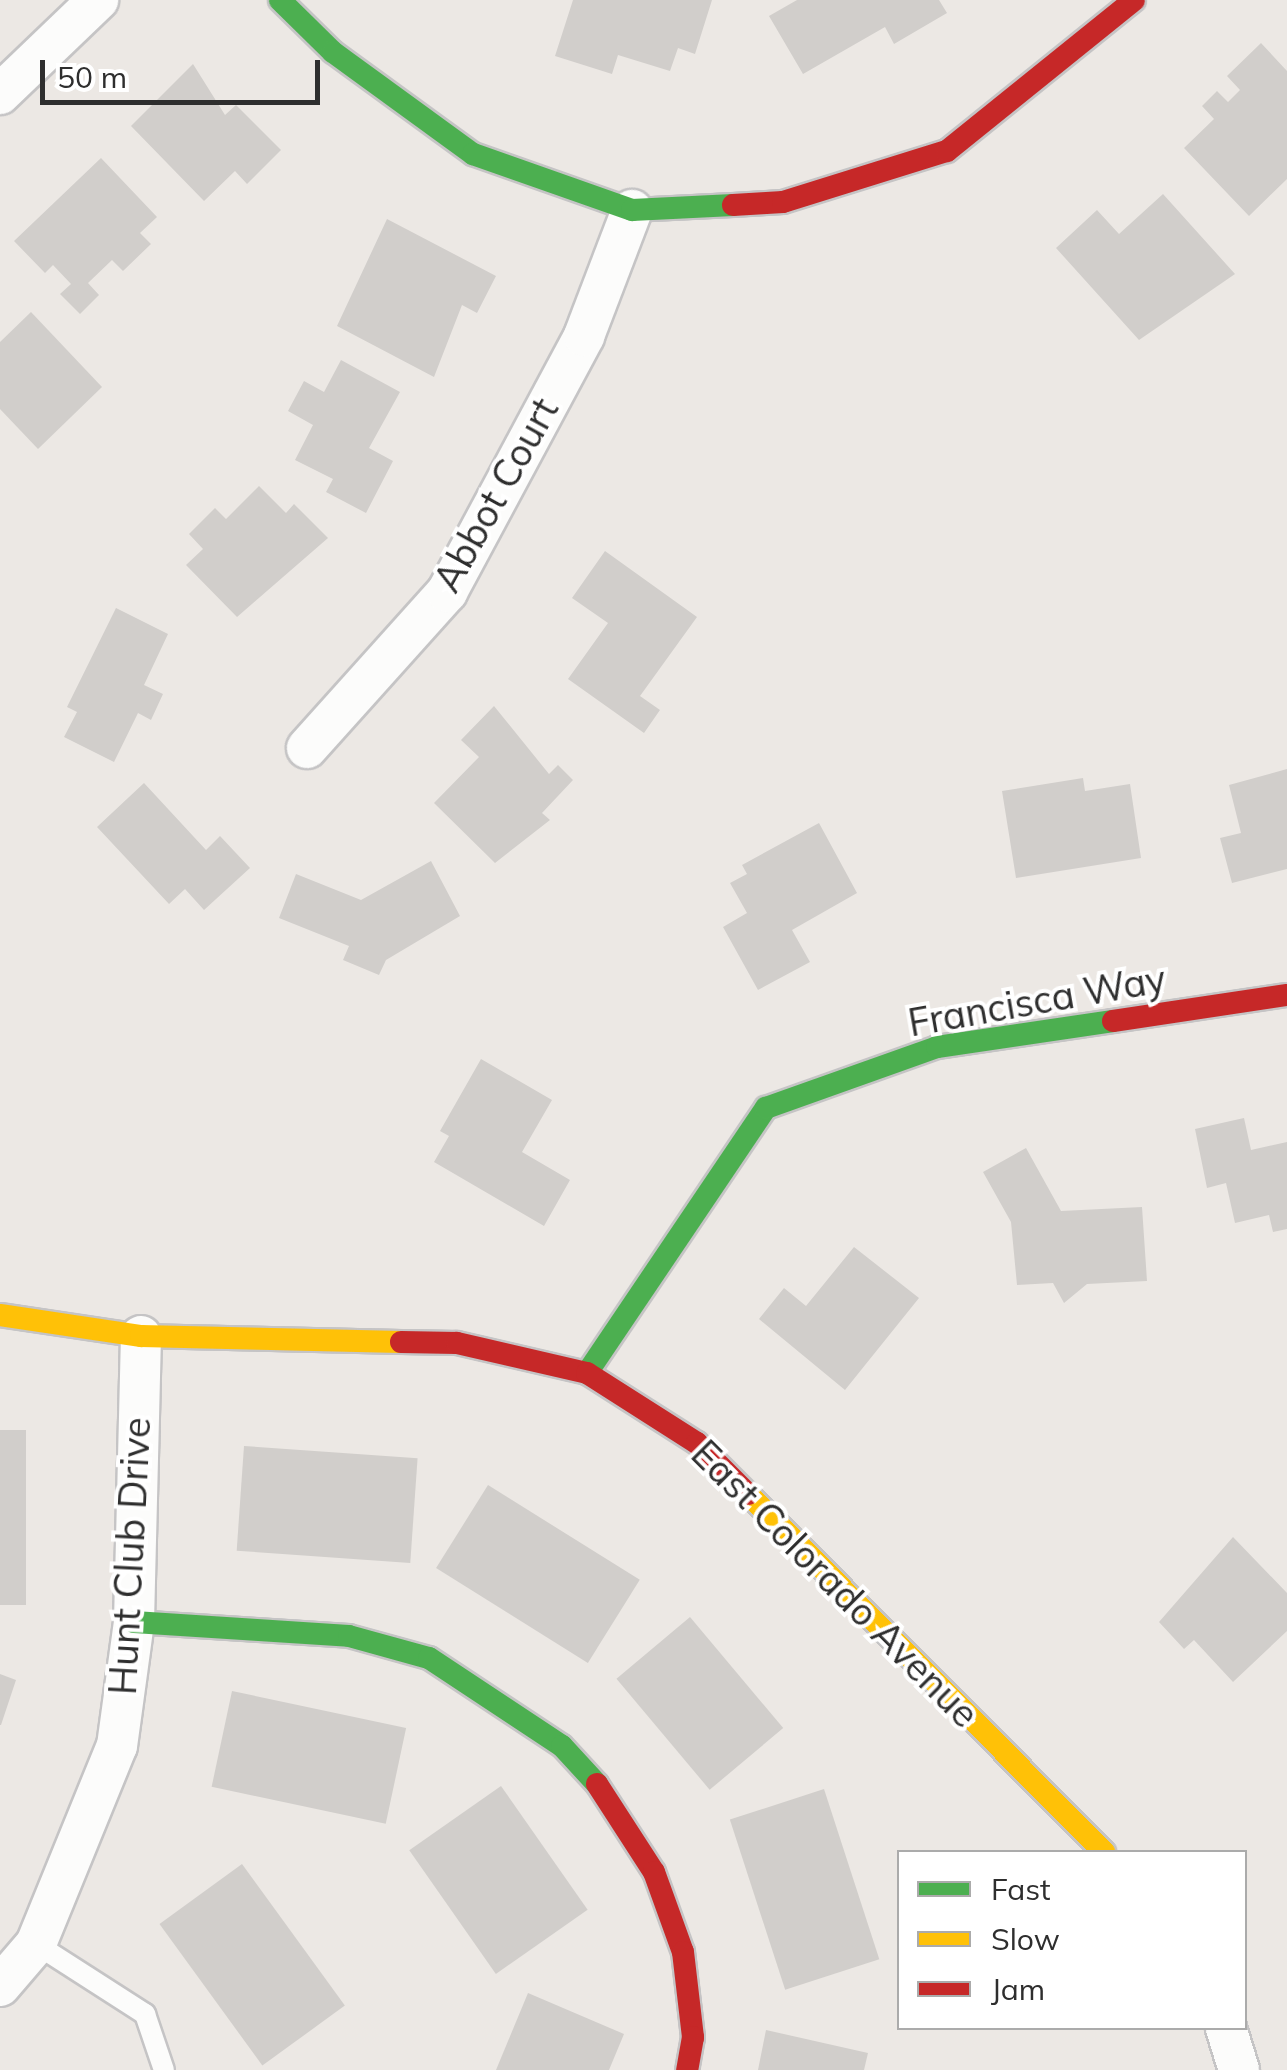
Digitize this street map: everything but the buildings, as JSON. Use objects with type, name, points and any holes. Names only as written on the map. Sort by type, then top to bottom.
[{"type":"street","points":[[0,94],[98,0]]},
{"type":"street","points":[[280,0],[333,52],[474,154],[632,210],[783,202],[947,151],[1134,0]]},
{"type":"street","name":"Abbot Court","points":[[308,748],[447,592],[584,336],[632,210]]},
{"type":"street","name":"Francisca Way","points":[[587,1373],[766,1108],[937,1048],[1287,995]]},
{"type":"street","name":"East Colorado Avenue","points":[[0,1315],[141,1336],[458,1343],[587,1373],[696,1443],[1102,1850]]},
{"type":"street","name":"Hunt Club Drive","points":[[0,1986],[36,1944],[117,1746],[134,1622],[141,1336]]},
{"type":"street","points":[[134,1622],[350,1636],[429,1658],[562,1746],[614,1803],[654,1872],[683,1952],[693,2037],[686,2070]]},
{"type":"street","points":[[1227,2030],[1239,2070]]},
{"type":"lane","points":[[36,1944],[145,2014],[164,2070]]},
{"type":"traffic: fast","points":[[280,0],[333,52],[473,154],[632,210],[733,205]]},
{"type":"traffic: fast","points":[[587,1373],[766,1108],[937,1047],[1113,1021]]},
{"type":"traffic: fast","points":[[134,1622],[349,1636],[429,1658],[562,1746],[597,1784]]},
{"type":"traffic: slow","points":[[0,1315],[141,1336],[401,1342]]},
{"type":"traffic: slow","points":[[748,1494],[1102,1850]]},
{"type":"traffic: jam","points":[[733,205],[783,202],[947,151],[1134,0]]},
{"type":"traffic: jam","points":[[1113,1021],[1287,995]]},
{"type":"traffic: jam","points":[[401,1342],[457,1343],[587,1373],[697,1443],[748,1494]]},
{"type":"traffic: jam","points":[[597,1784],[654,1872],[683,1952],[693,2037],[687,2070]]}]
